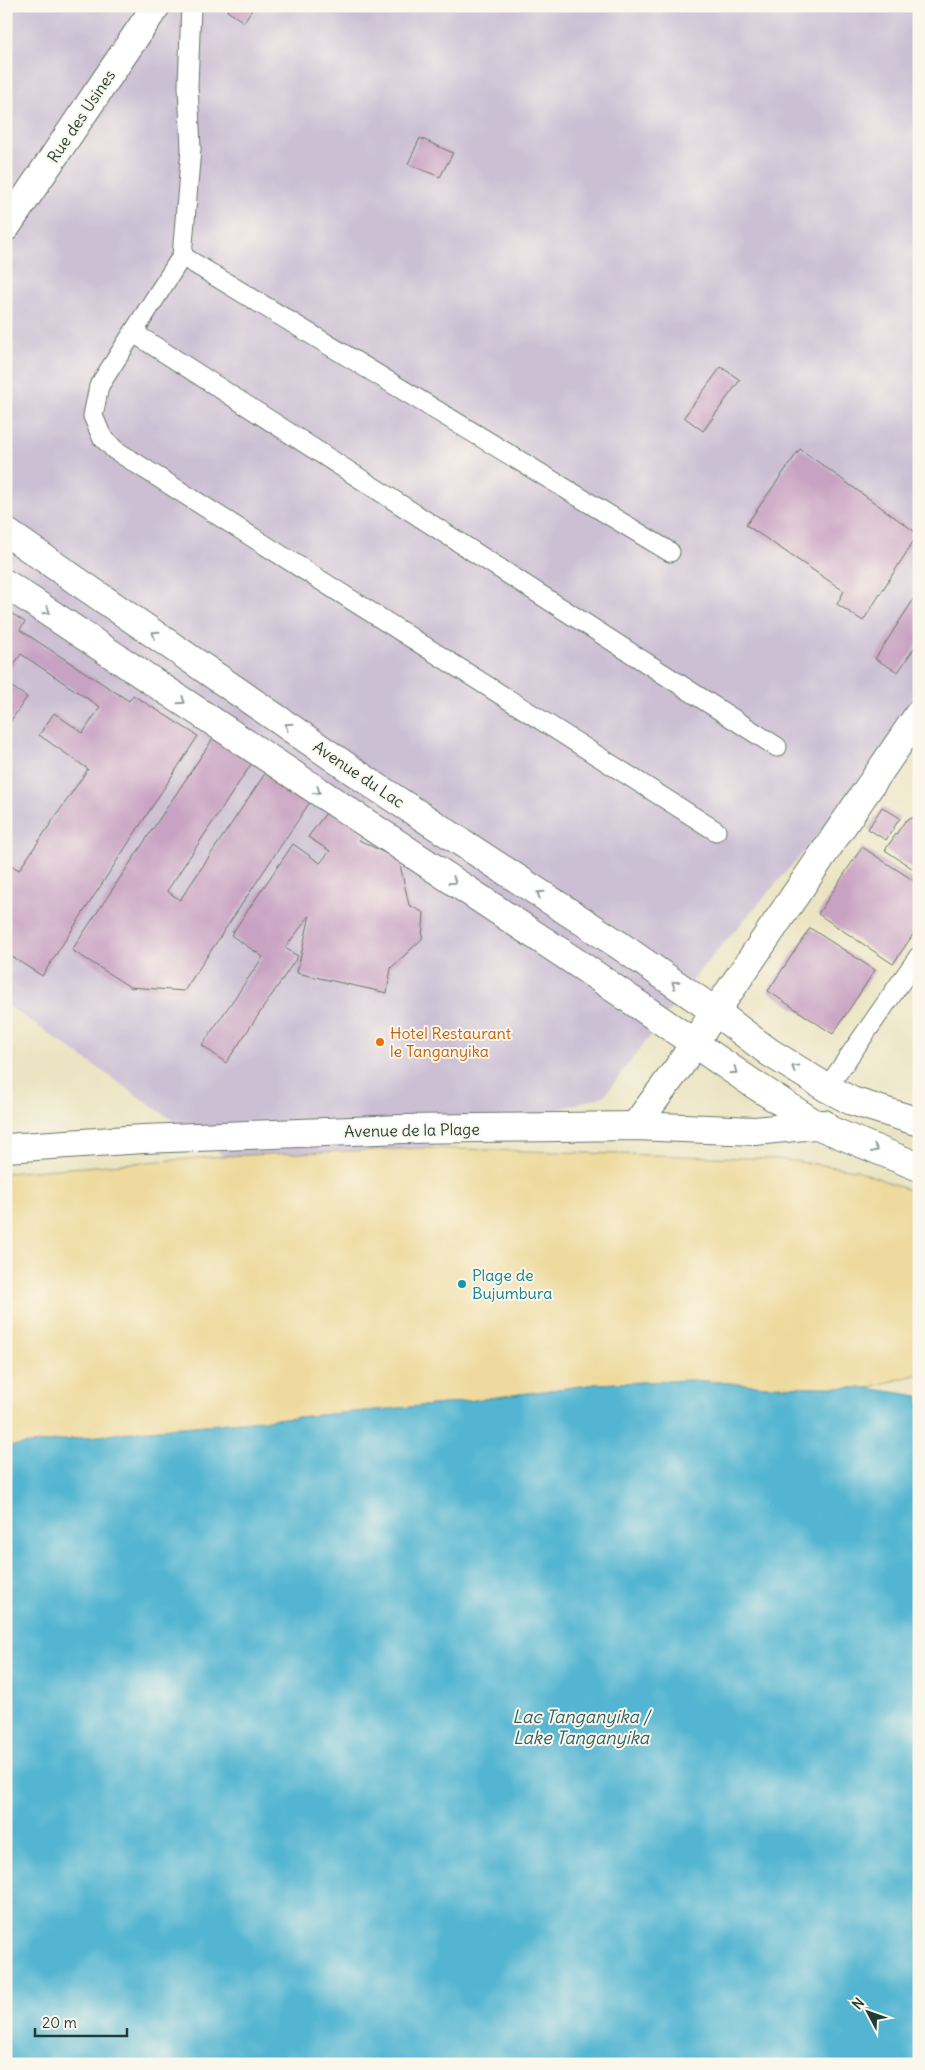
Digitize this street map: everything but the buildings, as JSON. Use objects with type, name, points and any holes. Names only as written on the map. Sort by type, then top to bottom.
[{"type":"main road","name":"Rue des Usines","points":[[6,227],[156,6]]},
{"type":"main road","name":"Avenue du Lac","points":[[6,532],[372,784],[616,943],[716,1012]]},
{"type":"main road","points":[[6,584],[694,1042]]},
{"type":"main road","points":[[635,1126],[681,1064],[694,1042],[919,714]]},
{"type":"main road","name":"Avenue de la Plage","points":[[716,1012],[769,1052],[827,1088],[852,1100],[910,1120]]},
{"type":"main road","name":"Avenue de la Plage","points":[[694,1042],[752,1083],[817,1125],[919,1167]]},
{"type":"main road","name":"Avenue de la Plage","points":[[6,1148],[383,1130],[635,1126],[755,1131],[817,1125],[910,1120]]},
{"type":"lane","points":[[191,6],[188,86],[191,149],[182,256],[99,386],[94,416],[102,437],[115,450],[716,831]]},
{"type":"lane","points":[[182,256],[670,552]]},
{"type":"lane","points":[[134,333],[777,747]]},
{"type":"lane","points":[[827,1088],[919,956]]},
{"type":"shaded area","points":[[6,6],[919,6],[919,714],[896,746],[703,967],[604,1096],[426,1148],[224,1156],[6,1004]]},
{"type":"sand","name":"Plage de Bujumbura","points":[[426,1148],[779,1159],[857,1170],[919,1194],[919,1374],[867,1388],[767,1386],[693,1380],[596,1384],[445,1404],[149,1430],[6,1447],[6,1173],[224,1156]]},
{"type":"water","name":"Lac Tanganyika / Lake Tanganyika","points":[[693,1380],[767,1386],[867,1388],[919,1396],[919,2064],[6,2064],[6,1447],[149,1430],[445,1404],[596,1384]]},
{"type":"place","name":"Hotel Restaurant le Tanganyika","points":[[380,1042]]},
{"type":"place","name":"Plage de Bujumbura","points":[[462,1284]]}]
